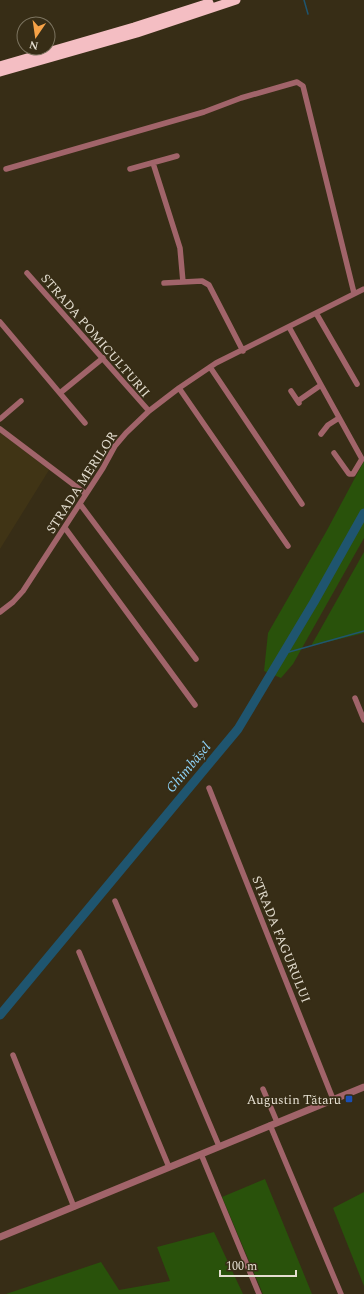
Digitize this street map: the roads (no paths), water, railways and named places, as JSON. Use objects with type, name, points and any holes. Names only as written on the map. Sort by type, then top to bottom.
[{"type":"highway","points":[[0,66],[120,32],[218,0]]},
{"type":"highway","points":[[0,72],[137,33],[236,0]]},
{"type":"street","points":[[6,169],[204,112],[241,98],[297,82],[303,86],[354,293]]},
{"type":"street","points":[[130,169],[177,156]]},
{"type":"street","points":[[153,163],[180,248],[183,282]]},
{"type":"street","name":"STRADA POMICULTURII","points":[[27,273],[149,411]]},
{"type":"street","points":[[164,283],[202,281],[209,285],[243,351]]},
{"type":"street","name":"STRADA MERILOR","points":[[0,612],[20,595],[65,528],[115,446],[149,411],[210,367],[364,289]]},
{"type":"street","points":[[316,313],[357,384]]},
{"type":"street","points":[[0,322],[85,423]]},
{"type":"street","points":[[289,327],[320,385],[363,457],[351,476],[334,453]]},
{"type":"street","points":[[60,393],[103,358]]},
{"type":"street","points":[[210,367],[302,504]]},
{"type":"street","points":[[291,391],[298,402],[320,385]]},
{"type":"street","points":[[180,388],[288,546]]},
{"type":"street","points":[[0,419],[21,401]]},
{"type":"street","points":[[321,434],[328,426],[339,418]]},
{"type":"street","points":[[0,429],[86,494]]},
{"type":"street","points":[[80,504],[196,659]]},
{"type":"street","points":[[65,528],[195,705]]},
{"type":"street","points":[[355,698],[364,720]]},
{"type":"street","name":"STRADA FAGURULUI","points":[[209,788],[333,1099]]},
{"type":"street","points":[[115,901],[219,1146]]},
{"type":"street","points":[[79,952],[169,1167]]},
{"type":"street","points":[[13,1055],[74,1207]]},
{"type":"street","points":[[0,1238],[364,1086]]},
{"type":"street","points":[[263,1089],[274,1123],[341,1294]]},
{"type":"street","points":[[201,1154],[259,1294]]},
{"type":"waterway","points":[[304,0],[308,14]]},
{"type":"waterway","name":"Ghimbășel","points":[[0,1015],[238,729],[314,602],[364,513]]},
{"type":"waterway","points":[[282,654],[364,631]]},
{"type":"place","name":"Augustin Tătaru","points":[[349,1099]]}]
